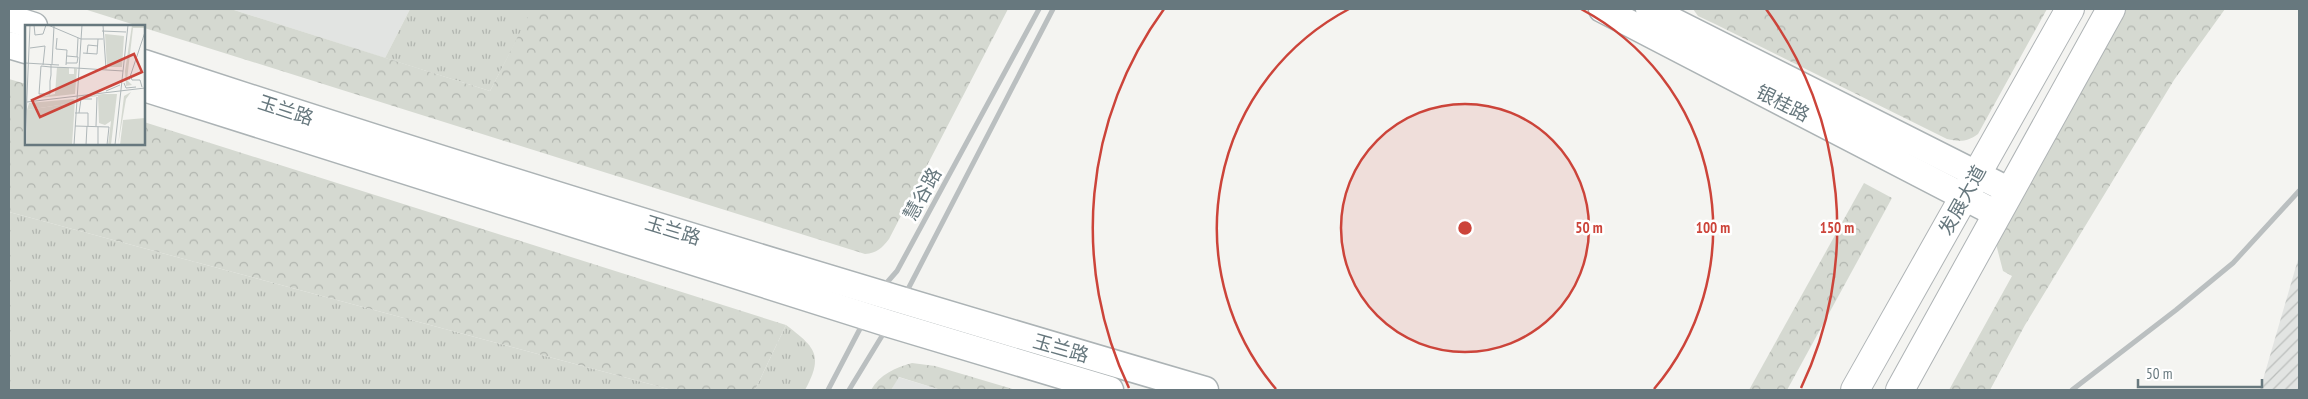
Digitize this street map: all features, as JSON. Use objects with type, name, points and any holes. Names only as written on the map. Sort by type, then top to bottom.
[{"type":"main road","name":"发展大道","points":[[1855,390],[2070,9]]},
{"type":"main road","name":"发展大道","points":[[1900,390],[2111,9]]},
{"type":"street","name":"慧谷路","points":[[849,390],[884,309],[897,271],[1039,9]]},
{"type":"street","name":"慧谷路","points":[[828,390],[884,309],[1052,9]]},
{"type":"street","name":"银桂路","points":[[1602,9],[1650,17],[2004,202]]},
{"type":"street","name":"玉兰路","points":[[145,63],[884,309],[1110,390]]},
{"type":"street","name":"玉兰路","points":[[145,88],[884,309],[1205,390]]},
{"type":"street","points":[[2072,390],[2176,310],[2232,263],[2299,191]]},
{"type":"street","points":[[1848,390],[1910,292]]},
{"type":"street","points":[[1909,390],[1946,308]]},
{"type":"shaded area","points":[[231,9],[410,9],[385,58]]},
{"type":"shaded area","points":[[2299,256],[2299,390],[2260,390]]},
{"type":"shaded area","points":[[898,377],[941,390],[891,390]]},
{"type":"green space","points":[[84,9],[231,9],[490,91],[532,9],[1008,9],[889,239],[879,250],[865,254],[145,28],[145,25],[135,25]]},
{"type":"green space","points":[[410,9],[533,9],[490,91],[385,58]]},
{"type":"green space","points":[[1693,9],[2047,9],[1978,134],[1970,139],[1960,141],[1947,139],[1698,16]]},
{"type":"green space","points":[[2125,9],[2225,9],[2174,80],[2025,325],[1990,390],[1949,390],[2012,276],[2003,271],[1995,240]]},
{"type":"green space","points":[[9,79],[25,84],[25,145],[145,145],[145,122],[786,325],[755,390],[672,390],[9,212]]},
{"type":"green space","points":[[1864,183],[1892,198],[1787,390],[1749,390]]},
{"type":"green space","points":[[9,212],[672,390],[9,390]]},
{"type":"green space","points":[[786,325],[810,346],[814,353],[815,360],[811,378],[805,390],[755,390]]},
{"type":"green space","points":[[912,363],[935,366],[1016,390],[941,390],[899,377],[891,390],[871,390],[889,372]]}]
